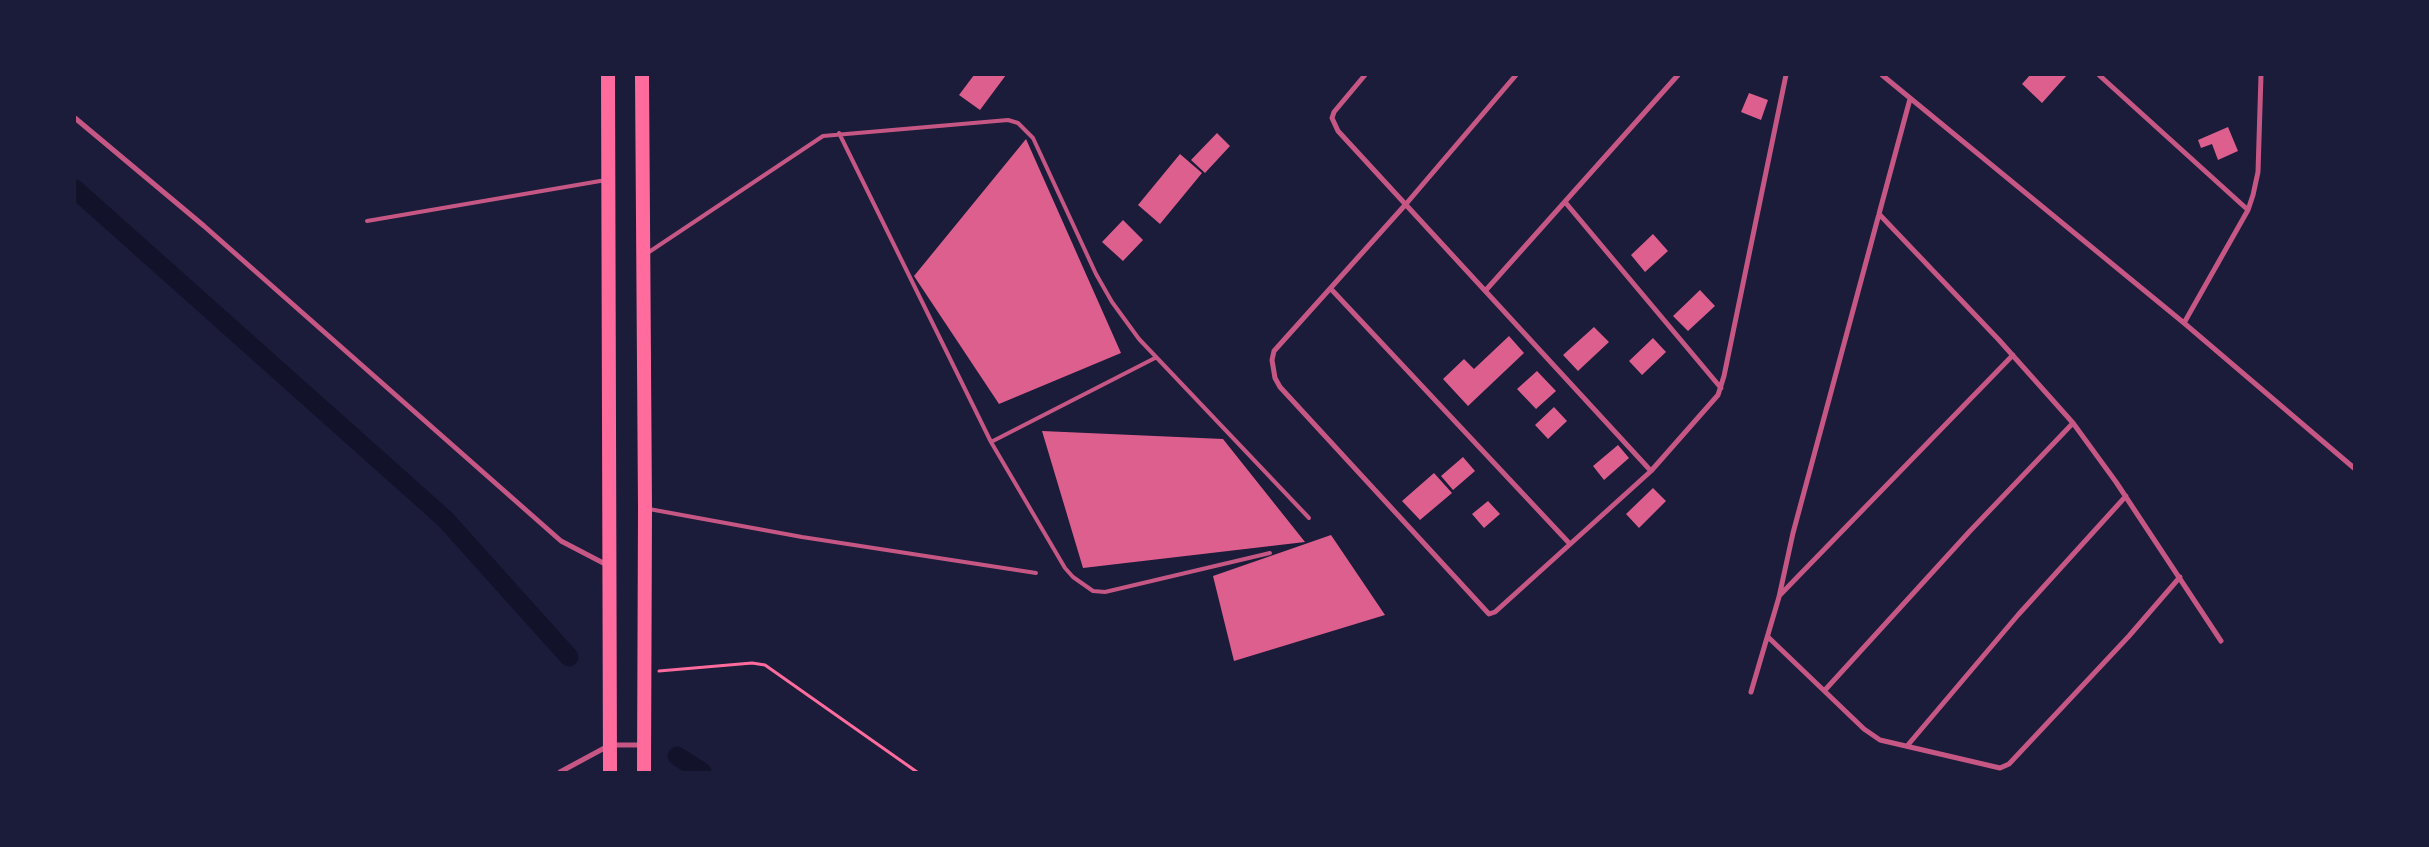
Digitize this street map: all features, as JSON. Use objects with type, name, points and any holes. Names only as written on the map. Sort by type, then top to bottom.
[{"type":"highway","points":[[608,75],[606,180],[610,772]]},
{"type":"highway","points":[[642,75],[645,509],[644,772]]},
{"type":"street","points":[[1365,75],[1334,112],[1332,118],[1334,125],[1651,471]]},
{"type":"street","points":[[1516,75],[1406,204],[1274,351],[1272,360],[1275,378],[1489,614],[1496,612],[1651,471],[1713,402],[1721,388],[1786,75]]},
{"type":"street","points":[[1486,290],[1678,75]]},
{"type":"street","points":[[1882,75],[2184,323],[2354,468]]},
{"type":"street","points":[[2099,75],[2248,210]]},
{"type":"street","points":[[2184,323],[2248,210],[2258,172],[2261,75]]},
{"type":"street","points":[[1751,692],[1779,597],[1793,533],[1910,99]]},
{"type":"street","points":[[75,118],[204,226],[561,542],[609,567]]},
{"type":"street","points":[[1565,202],[1721,388]]},
{"type":"street","points":[[1879,214],[2013,355],[2073,423],[2126,496],[2221,641]]},
{"type":"street","points":[[1331,289],[1570,544]]},
{"type":"street","points":[[1779,597],[2013,355]]},
{"type":"street","points":[[1824,690],[1970,531],[2073,423]]},
{"type":"street","points":[[1907,746],[2018,615],[2126,496]]},
{"type":"street","points":[[1768,637],[1872,735],[1880,740],[1995,768],[2006,766],[2129,636],[2180,577]]},
{"type":"street","points":[[560,772],[610,744],[643,746]]},
{"type":"lane","points":[[644,256],[816,139],[839,133],[1008,120],[1018,124],[1033,138],[1096,274],[1112,302],[1155,358],[1309,518]]},
{"type":"lane","points":[[839,133],[991,442],[1065,568],[1082,585],[1093,591],[1105,592],[1270,553]]},
{"type":"lane","points":[[367,220],[606,180]]},
{"type":"lane","points":[[991,442],[1155,358]]},
{"type":"lane","points":[[645,509],[802,537],[1036,573]]},
{"type":"path","points":[[644,670],[668,672],[752,663],[765,665],[917,772]]},
{"type":"building","points":[[974,75],[1006,75],[980,110],[959,95]]},
{"type":"building","points":[[2030,75],[2067,75],[2042,103],[2022,84]]},
{"type":"building","points":[[1749,93],[1768,100],[1761,120],[1741,112]]},
{"type":"building","points":[[2228,127],[2238,151],[2218,160],[2212,144],[2201,148],[2198,140]]},
{"type":"building","points":[[1217,133],[1230,146],[1205,173],[1191,160]]},
{"type":"building","points":[[1026,139],[1121,353],[999,404],[914,276]]},
{"type":"building","points":[[1180,154],[1202,173],[1160,224],[1138,205]]},
{"type":"building","points":[[1123,220],[1143,240],[1123,261],[1102,242]]},
{"type":"building","points":[[1653,234],[1668,251],[1645,272],[1631,255]]},
{"type":"building","points":[[1700,290],[1715,306],[1688,331],[1673,316]]},
{"type":"building","points":[[1594,327],[1609,342],[1578,371],[1563,355]]},
{"type":"building","points":[[1509,336],[1524,353],[1468,406],[1443,379],[1464,359],[1474,369]]},
{"type":"building","points":[[1653,338],[1666,352],[1642,375],[1629,361]]},
{"type":"building","points":[[1537,371],[1556,391],[1536,409],[1517,389]]},
{"type":"building","points":[[1554,407],[1567,421],[1548,439],[1535,425]]},
{"type":"building","points":[[1042,431],[1223,439],[1305,542],[1083,568]]},
{"type":"building","points":[[1618,445],[1629,458],[1604,480],[1593,466]]},
{"type":"building","points":[[1463,457],[1475,471],[1453,490],[1441,476]]},
{"type":"building","points":[[1434,473],[1452,493],[1420,520],[1402,501]]},
{"type":"building","points":[[1653,488],[1666,501],[1639,528],[1626,514]]},
{"type":"building","points":[[1488,501],[1500,514],[1484,528],[1472,514]]},
{"type":"building","points":[[1331,535],[1385,615],[1234,661],[1213,576]]},
{"type":"waterway","points":[[75,189],[445,519],[569,657]]},
{"type":"waterway","points":[[677,756],[702,772]]}]
